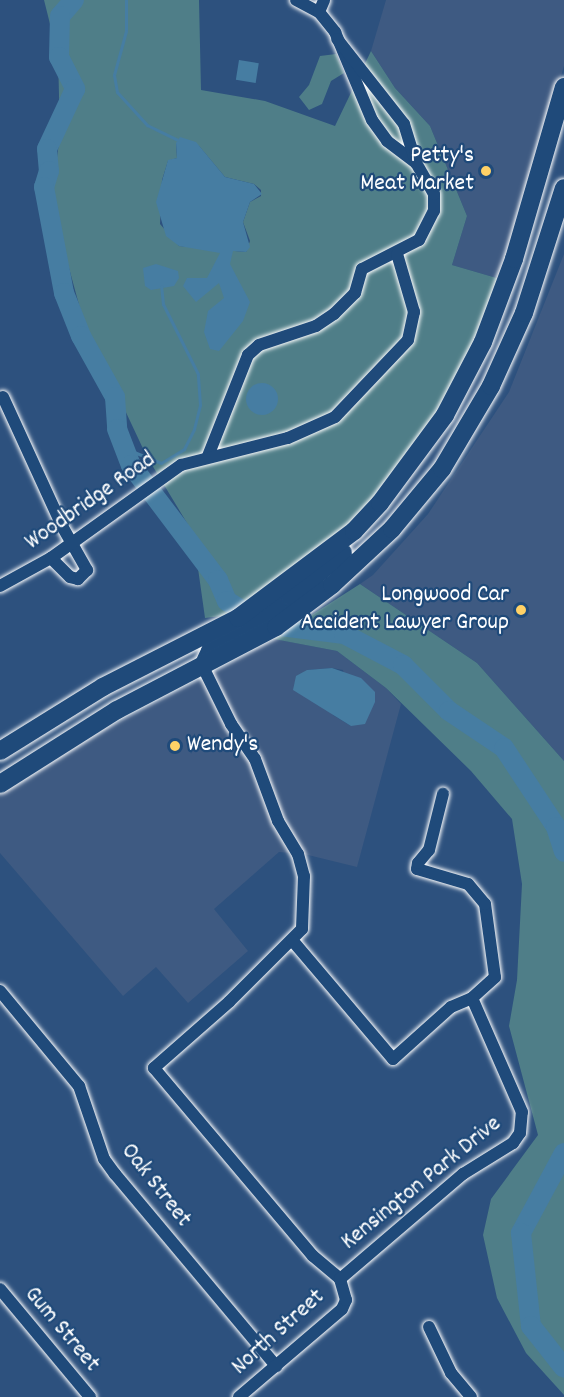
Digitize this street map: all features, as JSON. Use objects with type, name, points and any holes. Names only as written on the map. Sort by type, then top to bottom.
[{"type":"main road","points":[[0,750],[103,687],[208,634],[261,602],[354,531],[403,475],[445,415],[498,303],[564,87]]},
{"type":"main road","points":[[0,784],[117,710],[252,642],[305,608],[392,529],[442,469],[492,386],[524,313],[564,188]]},
{"type":"main road","points":[[203,667],[210,651],[279,604],[349,548],[354,531]]},
{"type":"street","points":[[208,456],[248,355],[268,341],[316,326],[334,314],[355,293],[362,269],[398,254],[419,240],[434,211],[434,195],[416,163],[397,112],[319,12],[296,0]]},
{"type":"street","points":[[319,12],[324,0]]},
{"type":"street","points":[[338,39],[372,120],[387,141],[416,163]]},
{"type":"street","name":"Woodbridge Road","points":[[0,586],[74,543],[159,478],[181,465],[208,456],[288,438],[335,417],[408,340],[414,312],[398,254]]},
{"type":"street","points":[[3,397],[86,564],[84,576],[70,577],[51,558]]},
{"type":"street","points":[[445,415],[467,430]]},
{"type":"street","points":[[203,667],[231,724],[255,759],[278,821],[298,854],[304,896],[302,929],[154,1068],[313,1256],[340,1279]]},
{"type":"street","points":[[292,940],[393,1059],[451,1007],[472,998],[495,977],[485,904],[468,884],[417,869],[418,863],[429,850],[443,794]]},
{"type":"street","name":"Oak Street","points":[[0,991],[79,1086],[104,1159],[115,1174],[276,1366]]},
{"type":"street","name":"Kensington Park Drive","points":[[346,1300],[340,1279],[463,1174],[513,1143],[520,1133],[522,1112],[472,998]]},
{"type":"street","name":"Gum Street","points":[[0,1289],[90,1397]]},
{"type":"street","name":"North Street","points":[[239,1397],[342,1309],[346,1300]]},
{"type":"street","points":[[429,1327],[451,1373],[471,1397]]},
{"type":"shaded area","points":[[386,0],[564,0],[564,66],[500,279],[452,265],[467,216],[430,126],[395,88],[371,51]]},
{"type":"shaded area","points":[[239,60],[259,63],[256,83],[236,80]]},
{"type":"shaded area","points":[[180,137],[196,142],[225,177],[254,184],[262,194],[250,202],[243,222],[250,247],[246,252],[233,251],[230,264],[250,302],[243,321],[219,351],[210,349],[204,332],[208,311],[224,298],[219,283],[196,302],[183,286],[187,278],[207,278],[220,253],[179,246],[166,236],[156,202],[168,160],[177,158],[176,143]]},
{"type":"shaded area","points":[[564,254],[564,761],[477,663],[360,584],[373,575],[428,514],[509,392]]},
{"type":"shaded area","points":[[156,264],[178,271],[179,278],[174,286],[151,290],[145,286],[143,268]]},
{"type":"shaded area","points":[[262,383],[273,388],[278,399],[273,410],[262,415],[251,410],[246,399],[251,388]]},
{"type":"shaded area","points":[[275,639],[337,651],[386,688],[401,704],[357,867],[304,854],[282,819],[260,757],[236,722],[212,673]],"holes":[[[332,668],[343,670],[351,726],[333,715],[307,670]]]},
{"type":"shaded area","points":[[332,668],[361,678],[375,692],[375,702],[365,724],[351,726],[293,690],[296,676],[307,670]]},
{"type":"shaded area","points":[[202,678],[226,727],[250,762],[272,823],[291,853],[279,852],[214,909],[248,951],[188,1003],[156,967],[123,996],[0,853],[0,791],[37,765]]},
{"type":"green space","points":[[44,0],[199,0],[201,90],[265,101],[335,126],[371,51],[395,88],[430,126],[467,216],[452,265],[500,279],[453,388],[417,445],[352,524],[230,615],[205,618],[193,533],[146,455],[84,323],[51,202],[60,135],[58,56]],"holes":[[[176,143],[199,146],[225,177],[254,184],[261,190],[261,196],[250,202],[243,222],[250,241],[246,252],[179,246],[160,224],[162,180],[168,161],[177,158]]]},
{"type":"green space","points":[[336,54],[344,73],[331,81],[322,104],[309,110],[299,97],[309,85],[320,56]]},
{"type":"green space","points":[[360,584],[477,663],[564,761],[564,1395],[526,1353],[497,1298],[483,1235],[491,1199],[538,1135],[509,1026],[517,980],[522,884],[512,819],[471,771],[386,688],[337,651],[274,639]]},
{"type":"waterway","points":[[74,0],[60,16],[59,57],[75,89],[47,149],[49,171],[44,187],[64,293],[81,336],[115,397],[117,429],[131,465],[218,580],[227,601],[264,624],[344,634],[403,665],[449,711],[504,748],[556,827],[564,852]]},
{"type":"waterway","points":[[126,0],[126,31],[114,75],[117,92],[147,125],[178,140]]},
{"type":"waterway","points":[[124,448],[161,463],[184,449],[194,429],[200,405],[198,374],[163,304],[161,286]]},
{"type":"waterway","points":[[564,1153],[521,1233],[531,1326],[564,1368]]},
{"type":"place","name":"Petty's Meat Market","points":[[486,171]]},
{"type":"place","name":"Longwood Car Accident Lawyer Group","points":[[521,610]]},
{"type":"place","name":"Wendy's","points":[[175,746]]}]
